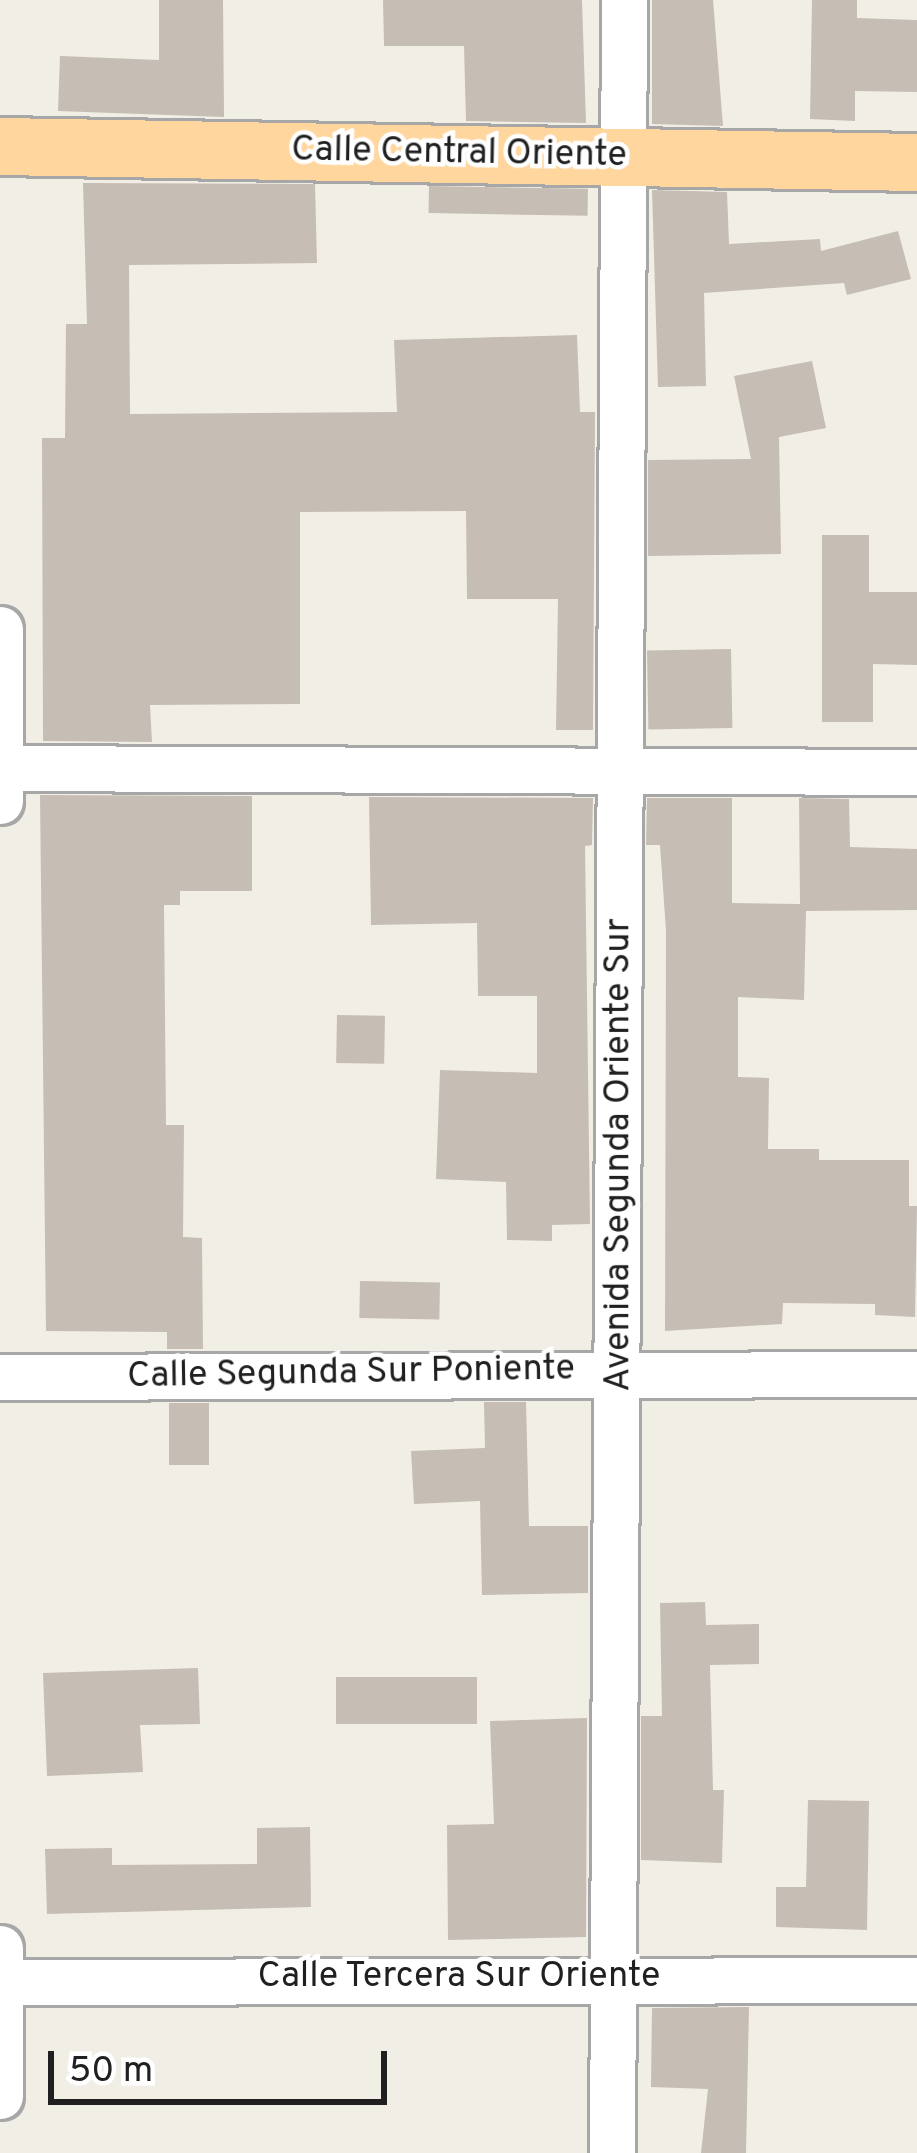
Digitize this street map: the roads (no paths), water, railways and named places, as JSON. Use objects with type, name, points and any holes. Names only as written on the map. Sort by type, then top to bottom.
[{"type":"main road","name":"Calle Central Oriente","points":[[0,146],[917,162]]},
{"type":"street","name":"Avenida Segunda Oriente Sur","points":[[612,2153],[624,0]]},
{"type":"street","points":[[0,629],[0,801]]},
{"type":"street","points":[[0,768],[917,772]]},
{"type":"street","name":"Calle Segunda Sur Poniente","points":[[0,1378],[619,1371],[917,1374]]},
{"type":"street","points":[[0,1948],[0,2096]]},
{"type":"street","name":"Calle Tercera Sur Oriente","points":[[0,1982],[615,1976],[917,1980]]}]
